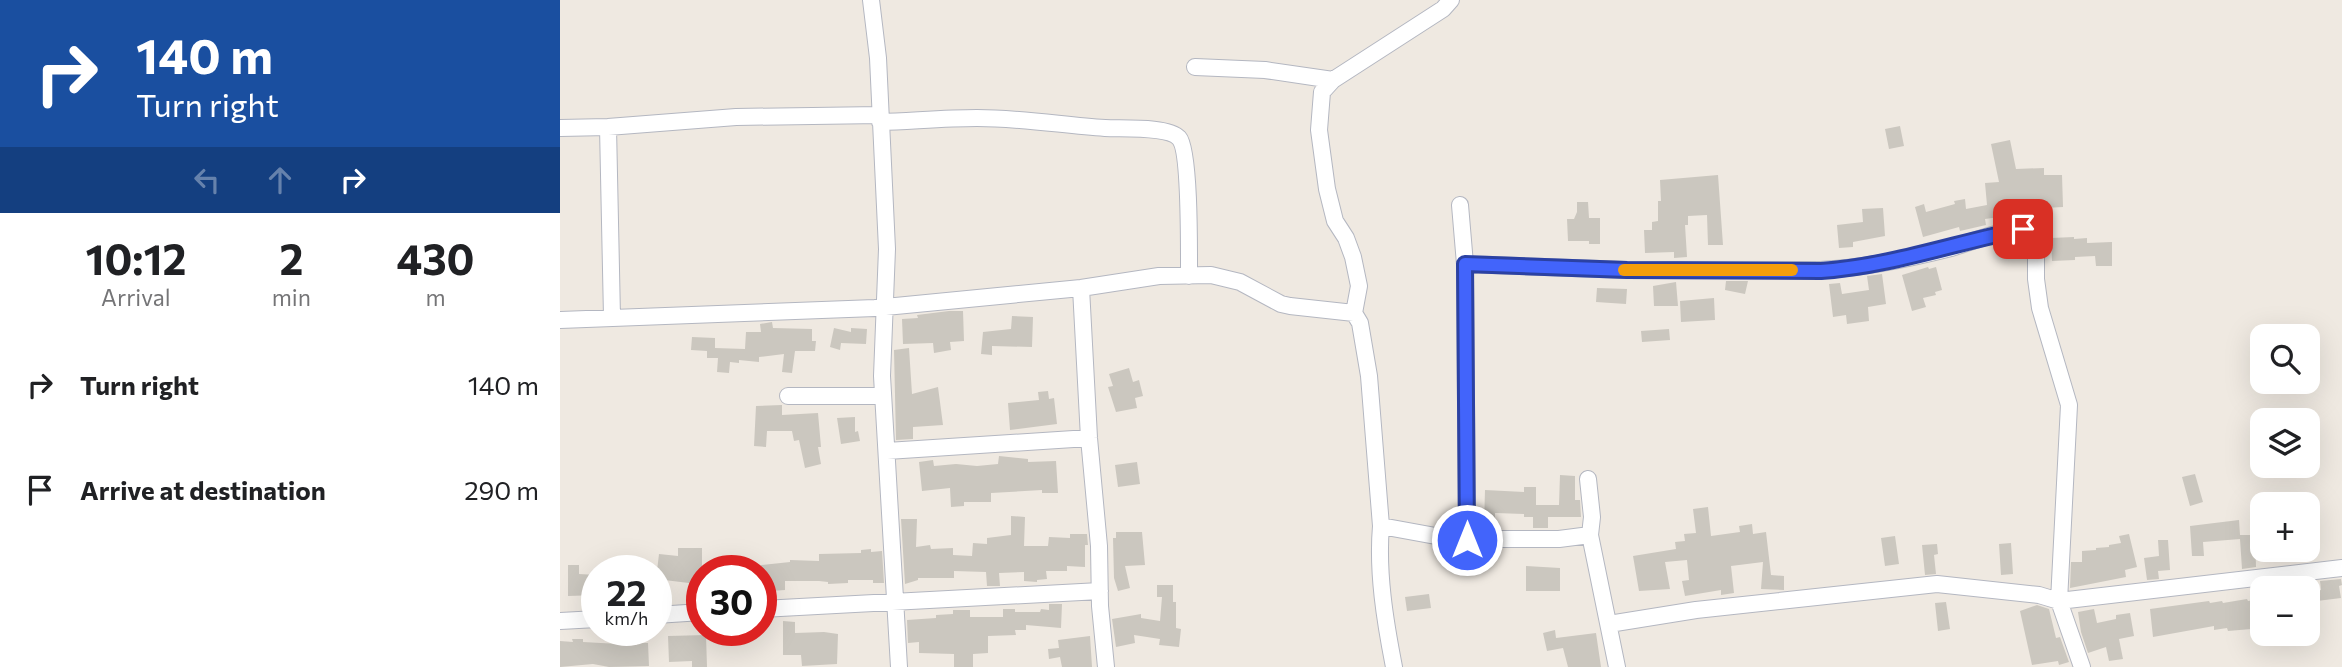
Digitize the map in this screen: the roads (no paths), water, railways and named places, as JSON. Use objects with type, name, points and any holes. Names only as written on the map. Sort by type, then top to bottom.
[{"type":"street","points":[[871,0],[878,58],[887,249],[883,307],[883,396],[899,667]]},
{"type":"street","points":[[1394,667],[1388,638],[1379,550],[1381,526],[1369,376],[1360,323],[1354,313],[1359,286],[1353,257],[1346,238],[1335,221],[1327,189],[1319,130],[1322,92],[1333,80],[1443,9],[1451,0]]},
{"type":"street","points":[[1195,67],[1265,70],[1333,80]]},
{"type":"street","points":[[560,128],[736,117],[977,118],[1158,130],[1175,134],[1181,140],[1186,168],[1189,276]]},
{"type":"street","points":[[608,127],[612,317]]},
{"type":"street","points":[[1460,205],[1465,264],[1467,540]]},
{"type":"street","points":[[1465,264],[1627,270],[1821,271],[1894,261],[2000,234],[2031,230],[2036,241],[2036,279],[2040,309],[2068,405],[2059,601],[2082,667]]},
{"type":"street","points":[[560,320],[883,307],[1081,288],[1158,276],[1211,275],[1240,282],[1282,304],[1354,313]]},
{"type":"street","points":[[1081,288],[1106,667]]},
{"type":"street","points":[[788,396],[883,396]]},
{"type":"street","points":[[887,451],[1089,438]]},
{"type":"street","points":[[1588,479],[1590,535],[1617,667]]},
{"type":"street","points":[[1381,526],[1452,540],[1559,539],[1590,535]]},
{"type":"street","points":[[1609,624],[1696,610],[1937,584],[2039,595],[2059,601],[2342,568]]},
{"type":"street","points":[[777,608],[1100,591]]},
{"type":"street","points":[[560,621],[581,620]]}]
